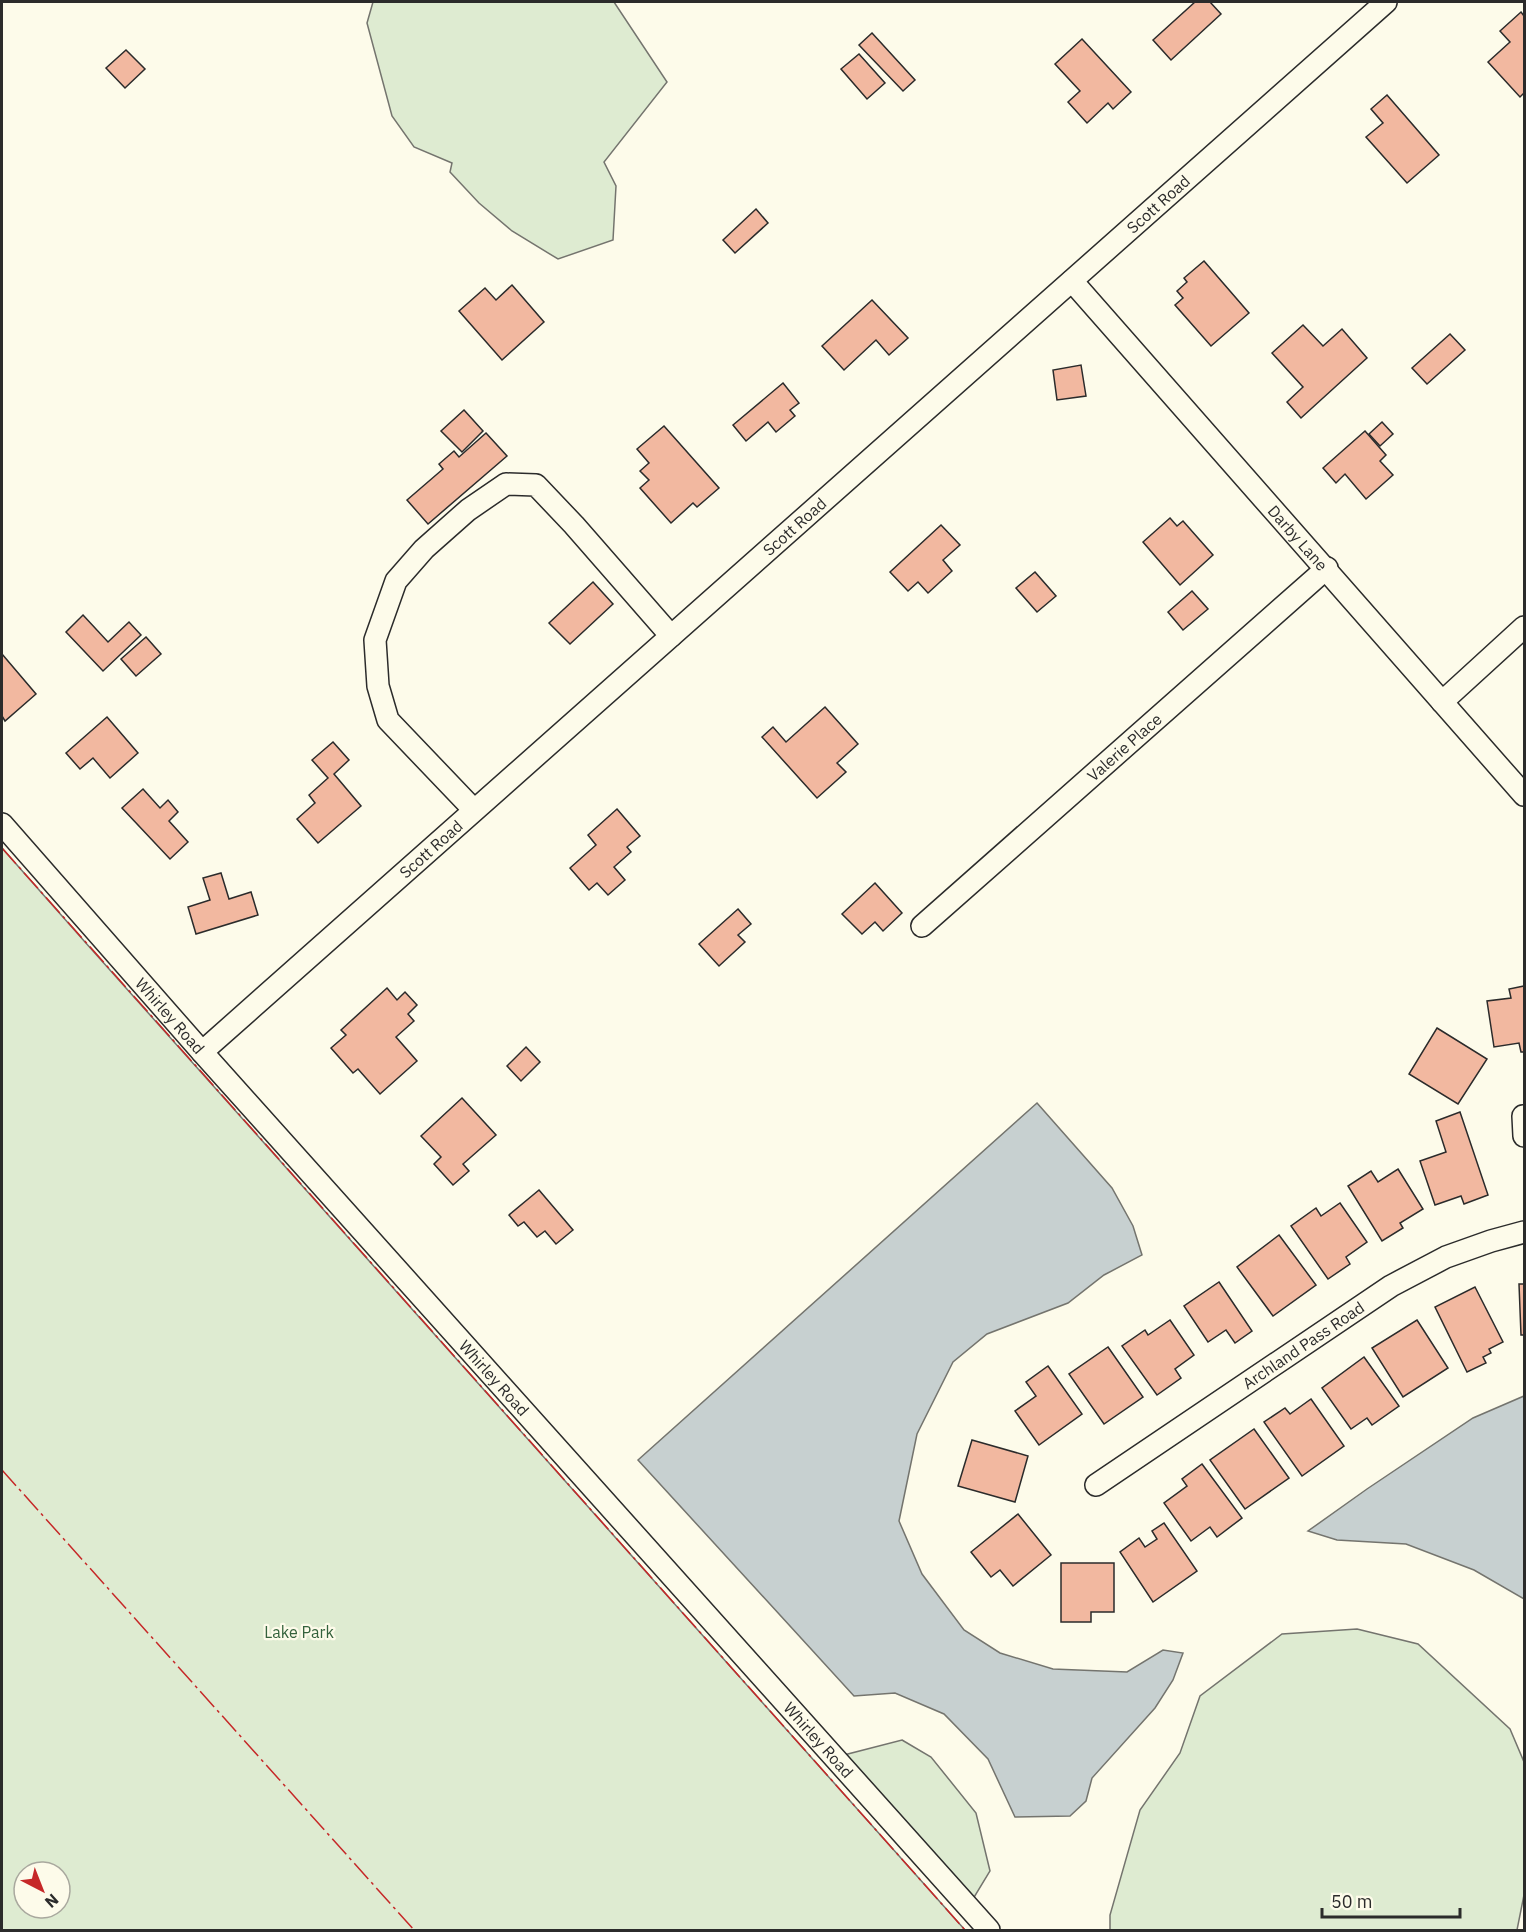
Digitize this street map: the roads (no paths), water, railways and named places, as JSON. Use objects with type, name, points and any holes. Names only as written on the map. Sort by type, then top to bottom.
[{"type":"street","name":"Scott Road","points":[[202,1052],[1386,2]]},
{"type":"street","name":"Darby Lane","points":[[1072,281],[1327,568],[1524,795]]},
{"type":"street","points":[[474,810],[388,720],[378,686],[375,640],[396,581],[424,549],[468,510],[506,484],[536,485],[620,576],[671,636]]},
{"type":"street","name":"Valerie Place","points":[[922,926],[1327,568]]},
{"type":"street","points":[[1442,702],[1524,627]]},
{"type":"street","name":"Whirley Road","points":[[2,824],[202,1052],[989,1930]]},
{"type":"street","name":"Archland Pass Road","points":[[1096,1485],[1391,1286],[1446,1257],[1524,1232]]},
{"type":"park label","name":"Lake Park","points":[[299,1632]]}]
